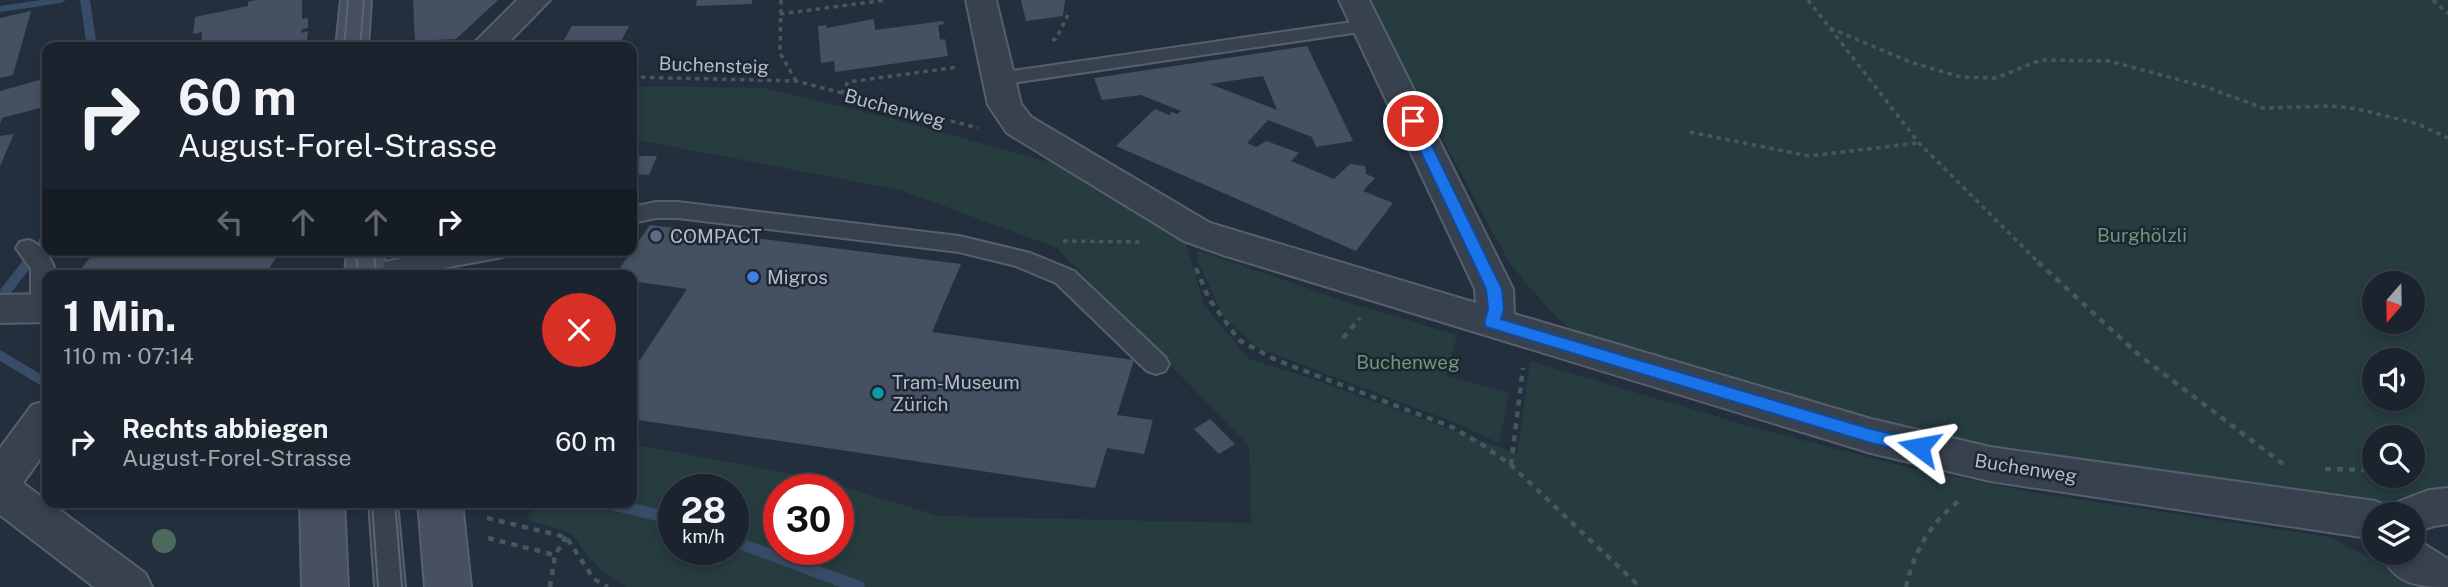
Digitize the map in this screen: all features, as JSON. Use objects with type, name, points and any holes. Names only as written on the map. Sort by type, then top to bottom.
[{"type":"main road","points":[[352,42],[356,0]]},
{"type":"main road","points":[[322,508],[325,587]]},
{"type":"main road","points":[[441,508],[448,587]]},
{"type":"street","points":[[490,42],[535,0]]},
{"type":"street","points":[[981,0],[1005,105],[1019,125]]},
{"type":"street","points":[[1360,13],[1494,289],[1496,309],[1492,323]]},
{"type":"street","name":"Buchenweg","points":[[1019,125],[1197,232],[1249,250],[1871,436],[1990,464],[2305,509],[2362,521]]},
{"type":"street","points":[[0,481],[42,424]]},
{"type":"street","points":[[0,489],[129,587]]},
{"type":"street","points":[[2425,510],[2448,506]]},
{"type":"street","points":[[2420,565],[2448,584]]},
{"type":"lane","points":[[998,79],[1360,13]]},
{"type":"lane","points":[[637,214],[656,210],[678,210],[959,244],[1022,259],[1065,277],[1156,364]]},
{"type":"lane","points":[[367,270],[462,265],[484,256]]},
{"type":"lane","points":[[27,309],[36,258]]},
{"type":"lane","points":[[383,508],[390,587]]},
{"type":"path","points":[[781,0],[780,53],[796,81]]},
{"type":"path","points":[[780,13],[886,0]]},
{"type":"path","points":[[1808,0],[1919,143],[2045,269],[2140,356],[2286,466],[2305,509]]},
{"type":"path","points":[[2433,0],[2448,14]]},
{"type":"path","points":[[1056,39],[1068,15]]},
{"type":"path","points":[[1828,27],[1910,62],[1961,77],[1996,78],[2041,60],[2109,61],[2207,87],[2263,108],[2332,106],[2358,109],[2418,124],[2448,138]]},
{"type":"path","points":[[841,94],[848,82],[961,67]]},
{"type":"path","name":"Buchensteig","points":[[637,77],[796,81]]},
{"type":"path","name":"Buchenweg","points":[[796,81],[970,128],[994,130],[1019,125]]},
{"type":"path","points":[[1690,132],[1809,156],[1919,143]]},
{"type":"path","points":[[1022,259],[1046,243],[1060,240],[1144,242]]},
{"type":"path","points":[[1195,265],[1209,299],[1239,340],[1276,360],[1452,427],[1511,465],[1640,587]]},
{"type":"path","points":[[1511,465],[1523,365]]},
{"type":"path","points":[[2314,468],[2362,470]]},
{"type":"path","points":[[1906,587],[1910,562],[1946,508],[1969,495]]},
{"type":"path","points":[[487,518],[566,537],[594,579],[608,587]]},
{"type":"path","points":[[485,537],[555,555]]},
{"type":"path","points":[[550,587],[555,555],[566,537]]},
{"type":"green space","name":"Burghölzli","points":[[1368,0],[2448,0],[2448,495],[2404,496],[2384,502],[2364,502],[2003,450],[1838,415],[1585,341],[1542,301],[1505,255]]},
{"type":"green space","points":[[637,86],[763,88],[890,118],[1067,167],[1186,243],[1204,305],[1249,359],[1310,378],[1517,454],[1530,361],[1752,427],[1903,466],[2030,492],[2329,537],[2362,554],[2362,565],[2382,565],[2413,587],[627,587],[596,565],[573,534],[526,519],[533,508],[637,508],[637,445],[793,474],[763,474],[763,565],[854,565],[854,490],[939,516],[1251,523],[1249,446],[1057,248],[900,190],[637,140]]},
{"type":"green space","name":"Buchenweg","points":[[1197,250],[1347,302],[1457,335],[1446,376],[1509,393],[1499,443],[1453,422],[1258,348],[1224,317],[1197,260]]},
{"type":"building","points":[[302,0],[302,19],[308,18],[308,28],[302,29],[301,33],[308,31],[307,42],[201,42],[202,32],[193,34],[195,17],[248,6],[248,2]]},
{"type":"building","points":[[413,0],[498,0],[456,39],[415,41]]},
{"type":"building","points":[[697,0],[752,0],[752,4],[696,6]]},
{"type":"building","points":[[1021,0],[1065,0],[1063,16],[1026,21]]},
{"type":"building","points":[[31,11],[13,75],[0,78],[0,18]]},
{"type":"building","points":[[874,19],[875,30],[943,21],[944,24],[938,25],[940,40],[945,39],[948,56],[835,72],[834,61],[821,63],[818,26],[826,25],[827,28]]},
{"type":"building","points":[[572,26],[629,26],[621,42],[559,42],[564,40]]},
{"type":"building","points":[[1307,46],[1353,141],[1316,147],[1312,137],[1268,120],[1247,143],[1256,147],[1267,141],[1299,153],[1291,161],[1334,179],[1350,164],[1365,166],[1366,174],[1375,178],[1363,191],[1393,203],[1356,251],[1116,146],[1155,109],[1169,115],[1181,111],[1141,95],[1102,100],[1094,78]],"holes":[[[1263,76],[1277,110],[1210,84]]]},
{"type":"building","points":[[42,79],[42,107],[2,118],[0,124],[0,91]]},
{"type":"building","points":[[14,134],[0,166],[0,136]]},
{"type":"building","points":[[637,156],[657,156],[649,175],[637,174]]},
{"type":"building","name":"Tram-Museum Zürich","points":[[650,225],[961,264],[932,332],[1134,360],[1117,415],[1153,420],[1144,454],[1107,448],[1095,488],[637,420],[637,364],[687,289],[637,282],[637,270],[618,270],[628,256],[637,256],[637,244]]},
{"type":"building","points":[[91,256],[278,256],[268,270],[80,270]]},
{"type":"building","points":[[1210,419],[1235,444],[1219,454],[1194,429]]},
{"type":"waterway","points":[[0,9],[61,0]]},
{"type":"waterway","points":[[85,0],[91,42]]},
{"type":"waterway","points":[[0,299],[42,244]]},
{"type":"waterway","points":[[0,355],[42,381]]},
{"type":"waterway","points":[[627,508],[658,515]]},
{"type":"waterway","points":[[749,547],[858,587]]},
{"type":"tram line","points":[[344,42],[348,0]]},
{"type":"tram line","points":[[360,42],[364,0]]},
{"type":"tram line","points":[[356,256],[358,270]]},
{"type":"tram line","points":[[374,256],[376,270]]},
{"type":"tram line","points":[[372,508],[378,587]]},
{"type":"tram line","points":[[395,508],[402,587]]},
{"type":"place","name":"COMPACT","points":[[656,236]]},
{"type":"place","name":"Migros","points":[[753,277]]},
{"type":"place","name":"Tram-Museum Zürich","points":[[878,393]]},
{"type":"route","points":[[1413,121],[1494,289],[1496,309],[1492,323],[1871,436],[1919,447]]}]
